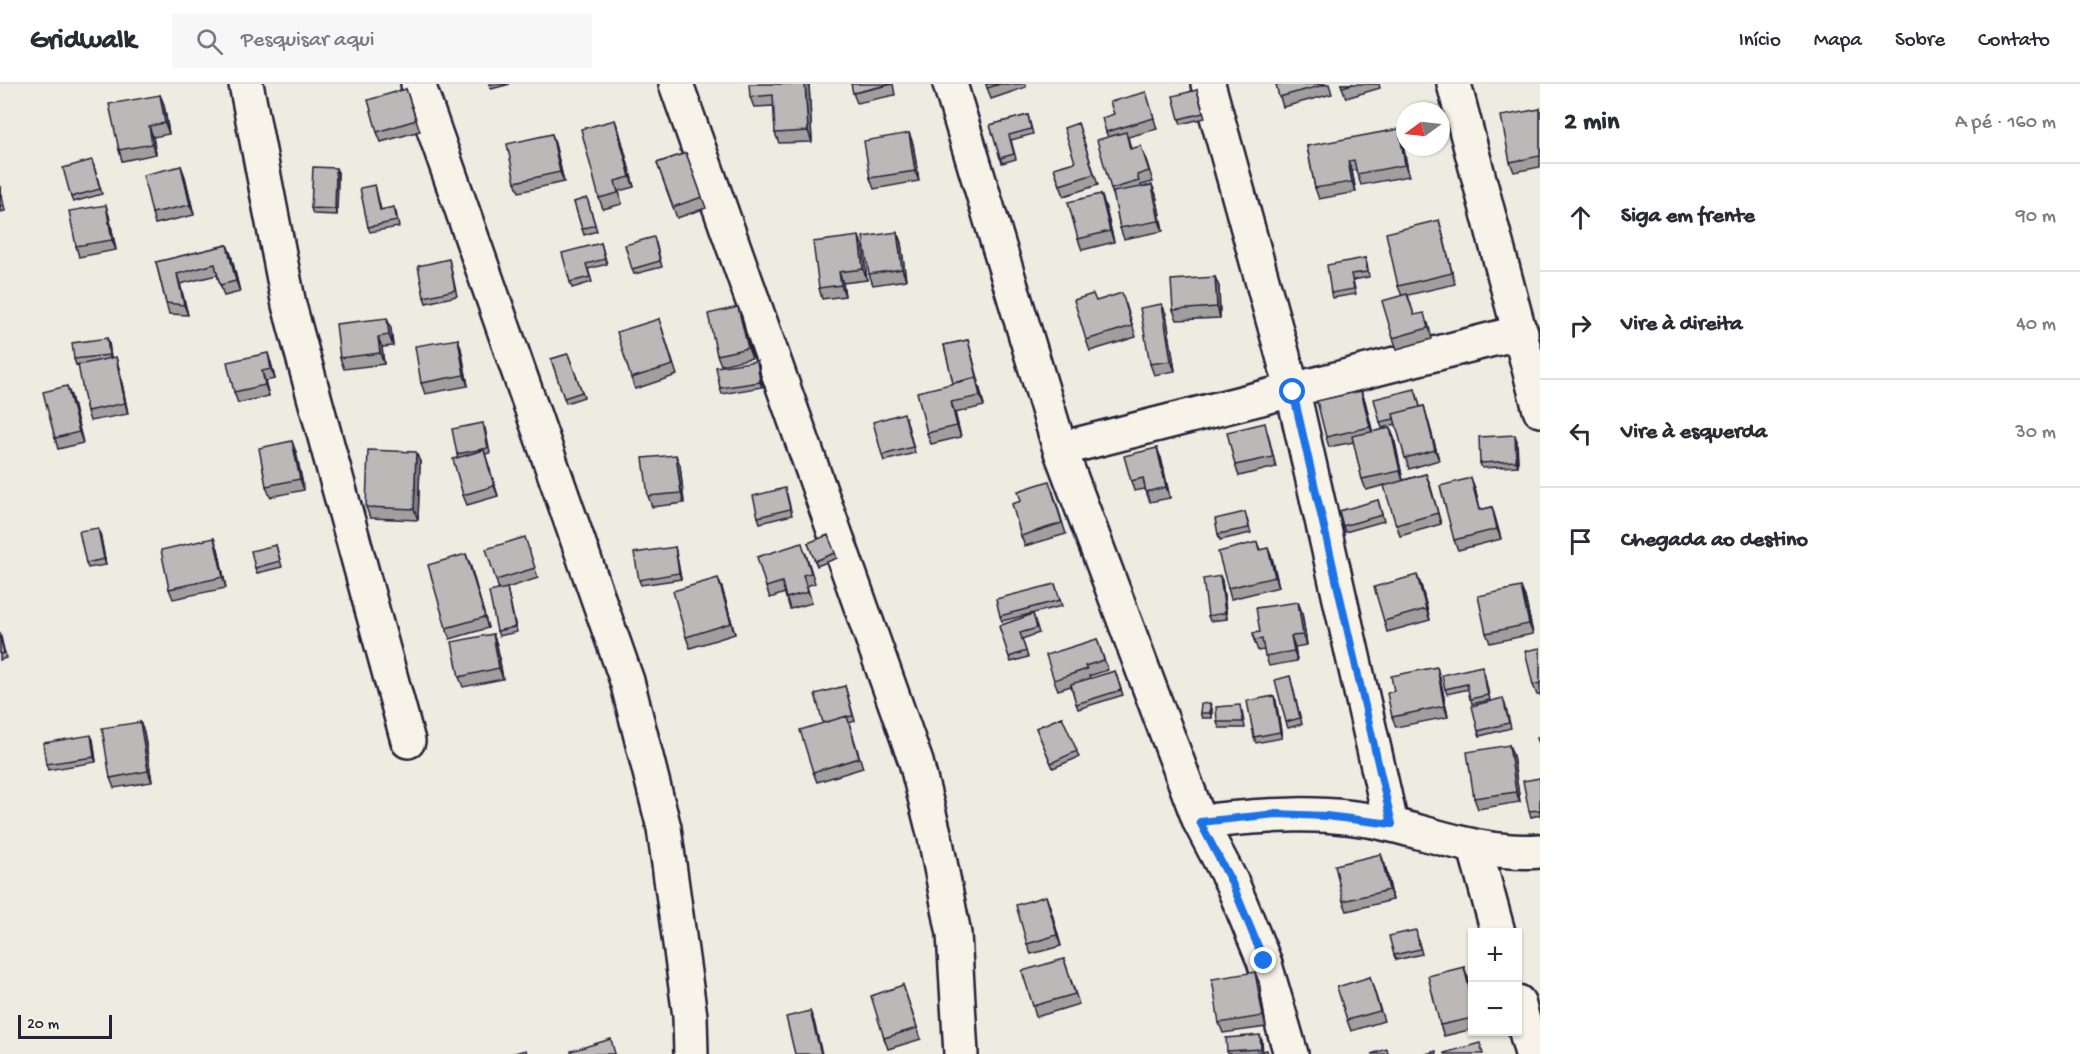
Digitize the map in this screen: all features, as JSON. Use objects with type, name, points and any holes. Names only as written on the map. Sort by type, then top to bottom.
[{"type":"street","points":[[246,84],[289,305],[408,741]]},
{"type":"street","points":[[418,84],[627,681],[664,828],[690,1016],[691,1054]]},
{"type":"street","points":[[676,84],[916,762],[935,837],[954,934],[961,1054]]},
{"type":"street","points":[[950,84],[1060,449],[1200,822],[1232,883],[1264,961],[1291,1054]]},
{"type":"street","points":[[1208,84],[1293,392],[1392,824]]},
{"type":"street","points":[[1454,84],[1540,410]]},
{"type":"street","points":[[1060,449],[1293,392],[1521,332]]},
{"type":"street","points":[[1200,822],[1276,814],[1326,816],[1392,824],[1475,848],[1540,851]]},
{"type":"street","points":[[1475,848],[1497,928]]},
{"type":"street","points":[[1522,1017],[1532,1054]]},
{"type":"building","points":[[749,84],[805,84],[808,131],[775,133],[773,95],[750,97]]},
{"type":"building","points":[[851,84],[891,84],[853,93]]},
{"type":"building","points":[[986,84],[1000,84],[987,88]]},
{"type":"building","points":[[1276,84],[1327,84],[1279,97]]},
{"type":"building","points":[[406,89],[416,120],[377,132],[368,100]]},
{"type":"building","points":[[1197,90],[1203,113],[1179,119],[1173,96]]},
{"type":"building","points":[[1146,92],[1154,118],[1106,132],[1102,118],[1114,114],[1110,102]]},
{"type":"building","points":[[160,95],[165,123],[149,126],[152,144],[119,150],[109,104]]},
{"type":"building","points":[[1540,109],[1540,156],[1510,162],[1501,116]]},
{"type":"building","points":[[1028,115],[1031,129],[1009,135],[1014,154],[1000,158],[990,125]]},
{"type":"building","points":[[615,120],[630,177],[615,181],[618,193],[599,198],[581,129]]},
{"type":"building","points":[[1078,123],[1094,174],[1060,185],[1054,168],[1075,162],[1064,128]]},
{"type":"building","points":[[1396,130],[1396,156],[1404,156],[1405,165],[1357,174],[1354,160],[1348,161],[1352,182],[1315,188],[1307,146]]},
{"type":"building","points":[[1126,132],[1130,149],[1141,146],[1149,171],[1137,175],[1139,181],[1111,189],[1097,140]]},
{"type":"building","points":[[909,133],[915,171],[870,178],[864,141]]},
{"type":"building","points":[[552,134],[560,172],[515,182],[507,144]]},
{"type":"building","points":[[686,153],[702,197],[673,207],[657,163]]},
{"type":"building","points":[[92,160],[100,189],[71,197],[63,168]]},
{"type":"building","points":[[181,166],[190,205],[152,213],[143,175]]},
{"type":"building","points":[[313,167],[336,168],[335,209],[311,208]]},
{"type":"building","points":[[375,185],[380,210],[394,207],[397,221],[368,227],[360,188]]},
{"type":"building","points":[[1152,185],[1159,221],[1120,228],[1113,192]]},
{"type":"building","points":[[0,189],[3,205],[0,206]]},
{"type":"building","points":[[1101,194],[1110,231],[1078,239],[1068,202]]},
{"type":"building","points":[[587,198],[595,225],[582,229],[574,202]]},
{"type":"building","points":[[106,205],[112,240],[76,246],[69,211]]},
{"type":"building","points":[[1439,220],[1452,273],[1398,286],[1386,233]]},
{"type":"building","points":[[897,232],[902,269],[869,274],[863,237]]},
{"type":"building","points":[[859,236],[863,269],[839,272],[841,285],[819,288],[813,242]]},
{"type":"building","points":[[654,237],[660,261],[632,269],[625,245]]},
{"type":"building","points":[[601,243],[605,259],[586,264],[590,277],[570,282],[562,253]]},
{"type":"building","points":[[227,245],[236,281],[220,285],[215,264],[177,274],[184,305],[166,303],[156,262]]},
{"type":"building","points":[[1365,258],[1367,272],[1351,274],[1354,289],[1331,293],[1327,265]]},
{"type":"building","points":[[449,259],[455,290],[424,297],[418,266]]},
{"type":"building","points":[[1215,277],[1217,307],[1173,310],[1171,280]]},
{"type":"building","points":[[1122,293],[1132,326],[1086,340],[1074,300],[1093,294],[1096,301]]},
{"type":"building","points":[[1407,294],[1414,315],[1424,313],[1428,328],[1393,338],[1382,301]]},
{"type":"building","points":[[1162,304],[1171,361],[1150,364],[1140,308]]},
{"type":"building","points":[[738,307],[748,348],[717,355],[708,314]]},
{"type":"building","points":[[387,318],[389,335],[378,337],[380,353],[340,358],[336,324]]},
{"type":"building","points":[[659,319],[673,365],[631,378],[617,332]]},
{"type":"building","points":[[107,338],[109,355],[74,359],[72,343]]},
{"type":"building","points":[[458,339],[464,375],[421,383],[415,346]]},
{"type":"building","points":[[968,340],[977,377],[953,383],[944,345]]},
{"type":"building","points":[[268,353],[271,369],[262,371],[265,385],[234,392],[227,362]]},
{"type":"building","points":[[568,354],[582,392],[564,398],[551,359]]},
{"type":"building","points":[[116,357],[125,403],[87,411],[78,365]]},
{"type":"building","points":[[757,361],[760,382],[720,388],[716,367]]},
{"type":"building","points":[[976,378],[980,396],[951,402],[957,426],[927,433],[917,392]]},
{"type":"building","points":[[67,386],[79,432],[55,438],[43,392]]},
{"type":"building","points":[[1415,389],[1420,407],[1393,414],[1394,419],[1380,422],[1374,399]]},
{"type":"building","points":[[1361,391],[1370,427],[1326,437],[1317,401]]},
{"type":"building","points":[[1424,406],[1435,450],[1405,458],[1393,414]]},
{"type":"building","points":[[904,413],[913,447],[882,455],[873,422]]},
{"type":"building","points":[[483,423],[488,448],[457,454],[452,429]]},
{"type":"building","points":[[1265,423],[1273,457],[1235,465],[1227,432]]},
{"type":"building","points":[[1390,428],[1400,471],[1362,479],[1352,436]]},
{"type":"building","points":[[1515,435],[1516,461],[1480,463],[1479,437]]},
{"type":"building","points":[[292,441],[300,479],[266,486],[259,448]]},
{"type":"building","points":[[1157,448],[1166,487],[1146,492],[1143,478],[1131,481],[1124,456]]},
{"type":"building","points":[[368,450],[416,452],[414,509],[366,507]]},
{"type":"building","points":[[484,450],[494,486],[463,495],[453,459]]},
{"type":"building","points":[[676,455],[681,493],[648,496],[643,458]]},
{"type":"building","points":[[1426,474],[1438,513],[1396,525],[1384,486]]},
{"type":"building","points":[[1471,478],[1479,510],[1492,507],[1497,529],[1454,540],[1440,486]]},
{"type":"building","points":[[1049,481],[1062,523],[1021,536],[1012,504],[1021,501],[1018,491]]},
{"type":"building","points":[[785,488],[790,509],[758,517],[753,496]]},
{"type":"building","points":[[1378,500],[1382,515],[1343,526],[1339,511]]},
{"type":"building","points":[[1245,512],[1249,528],[1218,534],[1215,519]]},
{"type":"building","points":[[98,528],[104,559],[86,563],[79,531]]},
{"type":"building","points":[[828,535],[835,553],[815,561],[808,543]]},
{"type":"building","points":[[525,537],[535,568],[496,580],[486,549]]},
{"type":"building","points":[[214,538],[223,577],[169,589],[161,550]]},
{"type":"building","points":[[1257,542],[1259,550],[1268,548],[1275,577],[1228,588],[1218,552]]},
{"type":"building","points":[[802,543],[811,573],[803,575],[808,592],[786,598],[782,582],[766,587],[757,557]]},
{"type":"building","points":[[276,545],[280,561],[255,568],[251,551]]},
{"type":"building","points":[[675,547],[679,573],[639,580],[634,553]]},
{"type":"building","points":[[466,554],[485,617],[446,628],[428,565]]},
{"type":"building","points":[[1417,575],[1426,609],[1384,621],[1374,587]]},
{"type":"building","points":[[1220,576],[1225,613],[1208,616],[1203,579]]},
{"type":"building","points":[[718,578],[731,623],[686,637],[673,591]]},
{"type":"building","points":[[1055,584],[1060,600],[1000,616],[996,599]]},
{"type":"building","points":[[1521,587],[1529,624],[1486,633],[1478,596]]},
{"type":"building","points":[[507,588],[515,627],[497,631],[489,592]]},
{"type":"building","points":[[1298,602],[1303,635],[1291,636],[1294,651],[1265,656],[1262,639],[1254,640],[1253,633],[1260,632],[1256,608]]},
{"type":"building","points":[[1033,614],[1037,628],[1020,633],[1026,651],[1009,657],[999,626]]},
{"type":"building","points":[[493,634],[499,668],[459,677],[452,642]]},
{"type":"building","points":[[0,636],[4,653],[0,654]]},
{"type":"building","points":[[1097,639],[1104,660],[1085,666],[1087,669],[1054,680],[1046,655]]},
{"type":"building","points":[[1540,648],[1540,683],[1533,685],[1525,651]]},
{"type":"building","points":[[1482,666],[1488,695],[1470,699],[1467,684],[1445,689],[1442,675]]},
{"type":"building","points":[[1437,667],[1444,706],[1392,717],[1387,693],[1394,691],[1391,676]]},
{"type":"building","points":[[1115,671],[1121,690],[1076,704],[1071,684]]},
{"type":"building","points":[[1290,676],[1300,718],[1286,722],[1275,680]]},
{"type":"building","points":[[845,686],[853,716],[823,723],[815,694]]},
{"type":"building","points":[[1274,696],[1280,732],[1254,737],[1247,701]]},
{"type":"building","points":[[1503,698],[1509,723],[1478,731],[1472,706]]},
{"type":"building","points":[[1210,703],[1210,713],[1200,713],[1201,704]]},
{"type":"building","points":[[1240,705],[1243,722],[1217,722],[1216,707]]},
{"type":"building","points":[[847,716],[859,758],[813,772],[800,730]]},
{"type":"building","points":[[1062,717],[1077,751],[1051,763],[1036,728]]},
{"type":"building","points":[[140,722],[148,771],[110,778],[102,728]]},
{"type":"building","points":[[91,735],[94,757],[46,764],[43,743]]},
{"type":"building","points":[[1509,745],[1516,792],[1474,798],[1467,752]]},
{"type":"building","points":[[1540,778],[1540,810],[1529,811],[1523,781]]},
{"type":"building","points":[[1381,854],[1389,890],[1343,901],[1335,865]]},
{"type":"building","points":[[1046,896],[1057,935],[1027,944],[1016,905]]},
{"type":"building","points":[[1416,930],[1420,949],[1394,955],[1389,936]]},
{"type":"building","points":[[1064,959],[1075,994],[1033,1006],[1022,971]]},
{"type":"building","points":[[1464,967],[1468,983],[1468,1019],[1440,1025],[1428,976]]},
{"type":"building","points":[[1255,972],[1263,1016],[1219,1023],[1212,979]]},
{"type":"building","points":[[1370,977],[1380,1011],[1347,1020],[1337,987]]},
{"type":"building","points":[[903,985],[917,1028],[884,1038],[871,996]]},
{"type":"building","points":[[810,1011],[821,1054],[795,1054],[786,1017]]},
{"type":"building","points":[[1260,1035],[1261,1049],[1227,1051],[1226,1038]]},
{"type":"building","points":[[611,1039],[615,1054],[571,1054],[571,1051]]},
{"type":"building","points":[[1480,1043],[1483,1054],[1444,1054],[1444,1053]]},
{"type":"building","points":[[1387,1049],[1388,1054],[1371,1054]]},
{"type":"building","points":[[526,1050],[527,1054],[511,1054]]},
{"type":"building","points":[[1267,1050],[1268,1054],[1251,1054]]},
{"type":"route","points":[[1264,961],[1232,883],[1200,822],[1276,814],[1326,816],[1392,824],[1293,392]]}]
